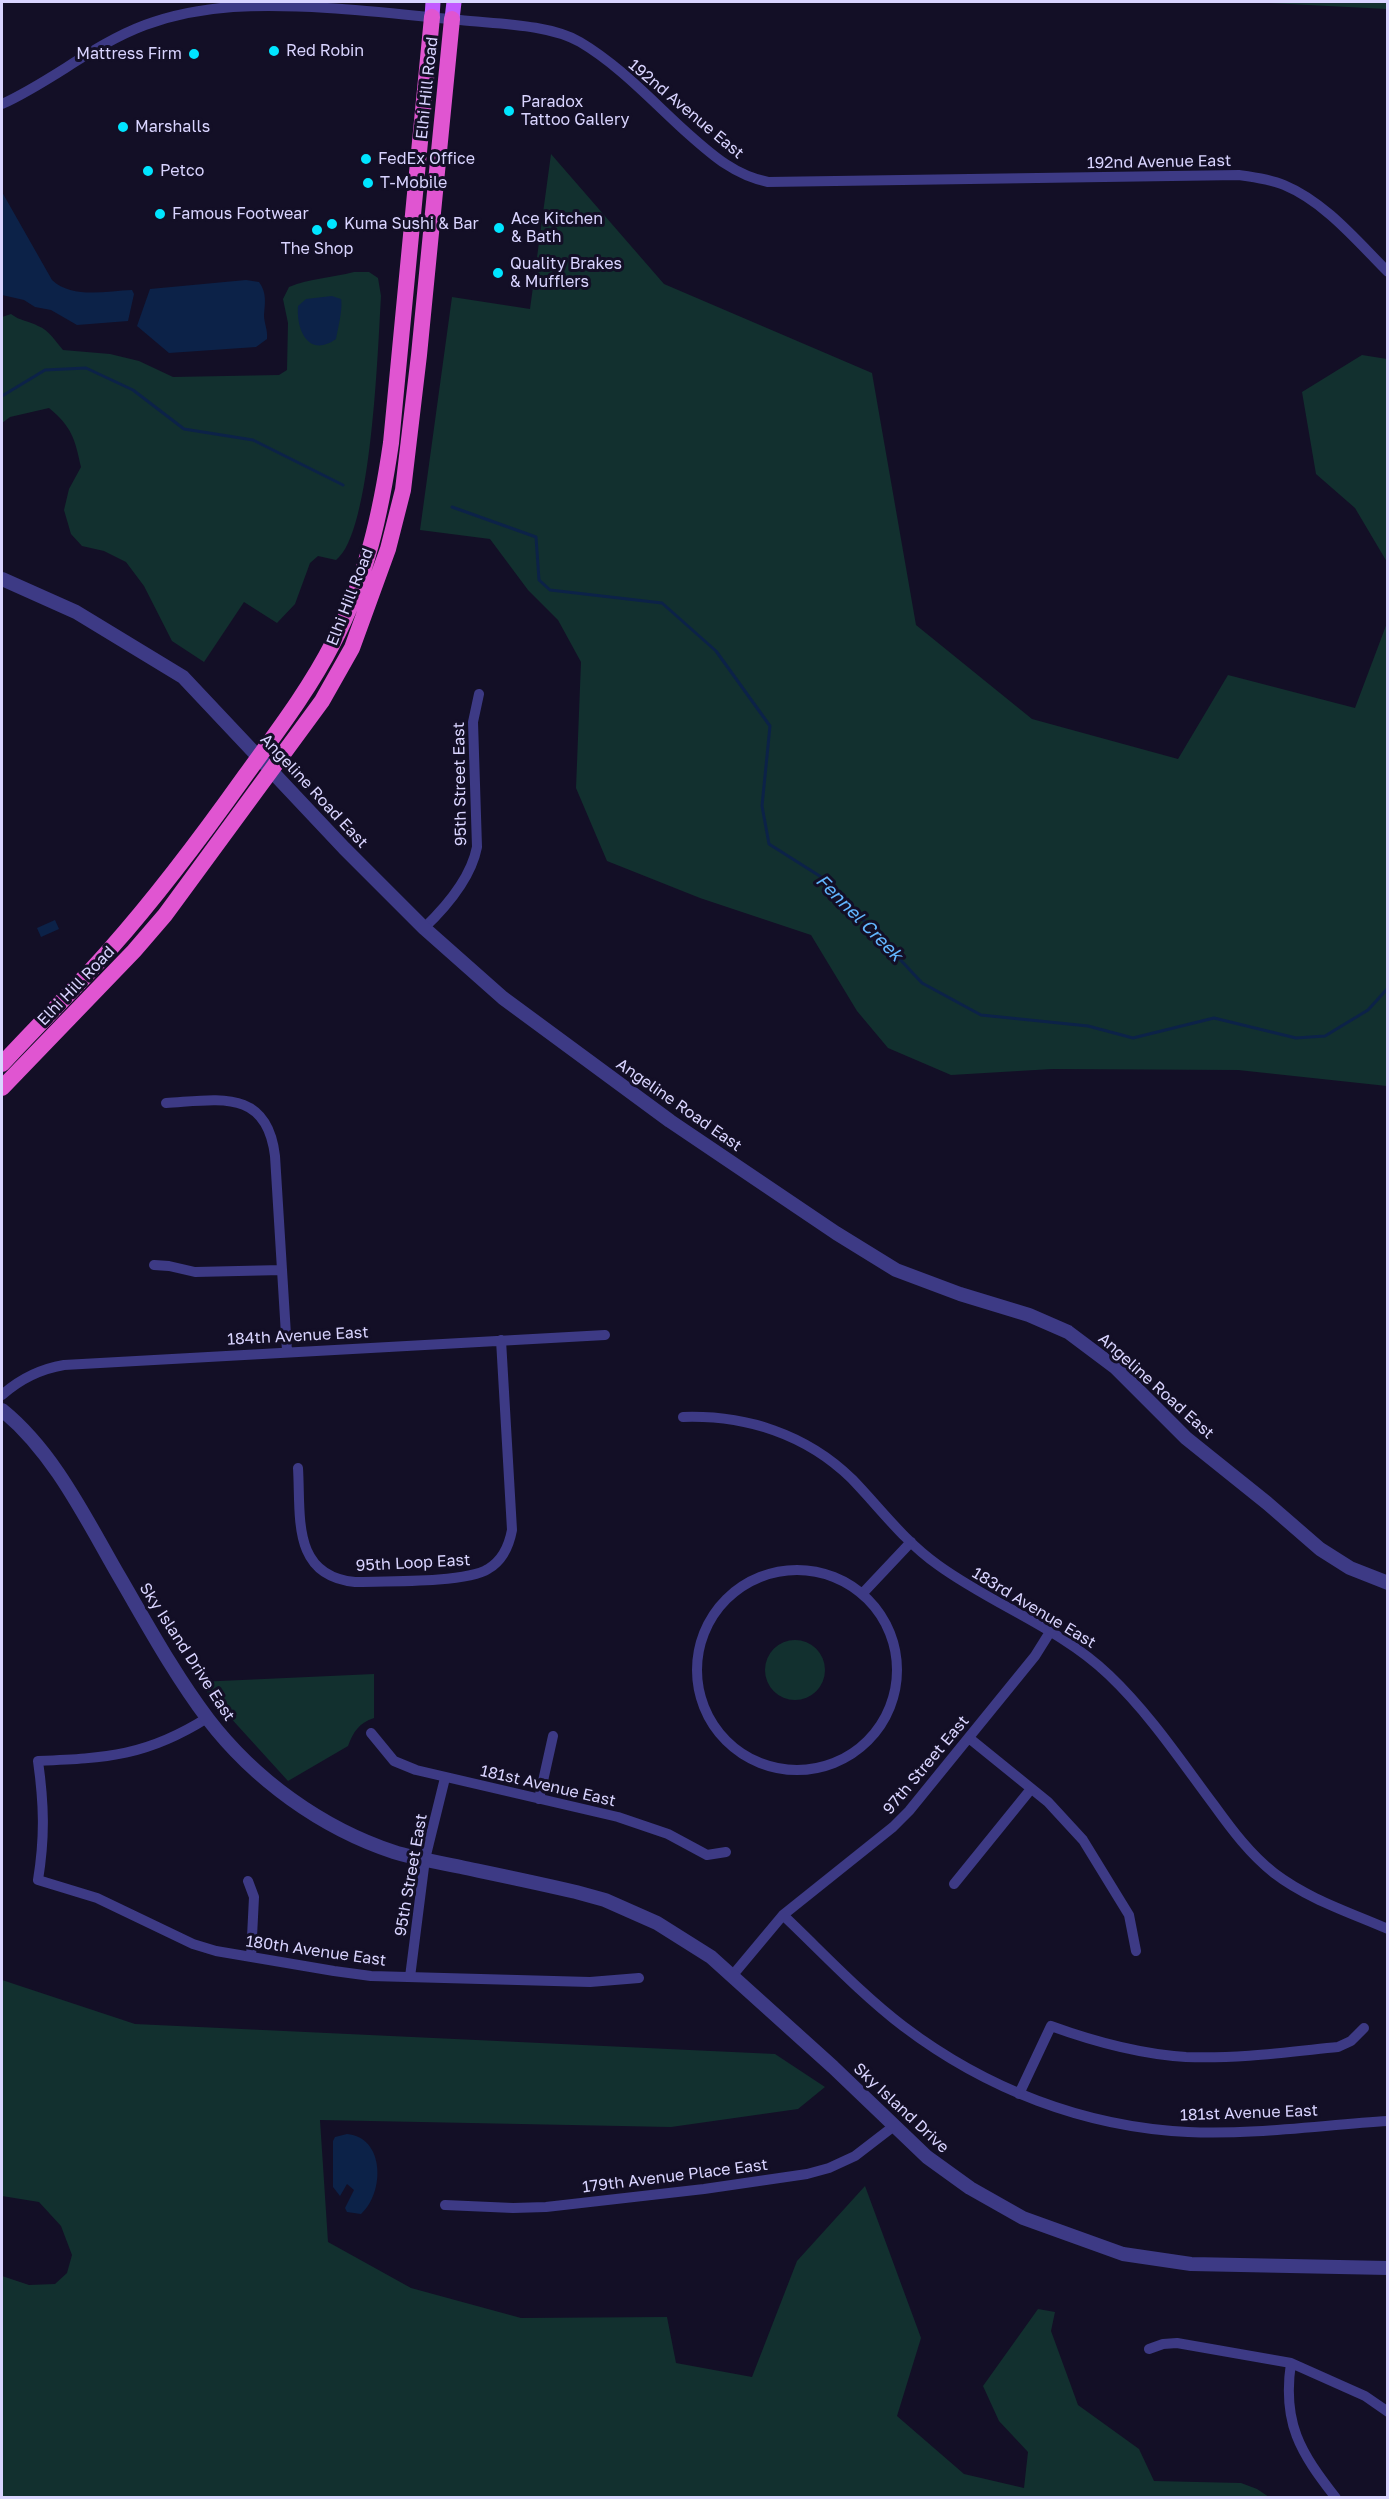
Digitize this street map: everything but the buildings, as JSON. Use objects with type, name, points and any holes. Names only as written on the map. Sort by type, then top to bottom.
[{"type":"highway","name":"Elhi Hill Road","points":[[2,1064],[111,949],[240,784],[310,683],[334,643],[360,580],[373,540],[391,443],[432,9]]},
{"type":"highway","name":"Elhi Hill Road","points":[[2,1088],[134,951],[165,915],[322,701],[352,648],[388,549],[406,468],[452,19]]},
{"type":"main road","name":"Elhi Hill Road","points":[[452,19],[454,2]]},
{"type":"street","name":"192nd Avenue East","points":[[2,104],[30,91],[110,41],[145,25],[185,14],[233,7],[432,9],[452,19],[548,31],[578,41],[597,53],[627,78],[723,163],[756,180],[768,182],[1239,175],[1282,184],[1299,192],[1315,203],[1388,272]]},
{"type":"street","name":"Angeline Road East","points":[[2,579],[76,612],[183,677],[344,848],[424,928],[503,998],[670,1121],[836,1233],[896,1270],[960,1294],[1044,1321],[1068,1332],[1116,1368],[1186,1438],[1320,1549],[1350,1568],[1388,1583]]},
{"type":"street","name":"95th Street East","points":[[424,928],[453,895],[475,858],[477,847],[473,722],[479,694]]},
{"type":"street","points":[[166,1103],[237,1101],[254,1109],[267,1123],[274,1142],[287,1352]]},
{"type":"street","points":[[154,1265],[195,1272],[282,1270]]},
{"type":"street","name":"184th Avenue East","points":[[2,1395],[34,1373],[56,1366],[605,1335]]},
{"type":"street","name":"95th Loop East","points":[[298,1468],[303,1541],[311,1561],[326,1575],[342,1581],[355,1582],[468,1577],[488,1569],[504,1552],[512,1530],[501,1340]]},
{"type":"street","name":"Sky Island Drive East","points":[[2,1410],[32,1438],[59,1475],[170,1662],[207,1718],[235,1751],[294,1801],[329,1823],[394,1852],[576,1892],[633,1911],[684,1938],[732,1976]]},
{"type":"street","name":"183rd Avenue East","points":[[683,1417],[720,1417],[745,1421],[795,1438],[836,1465],[911,1542],[952,1575],[1088,1657],[1130,1695],[1239,1838],[1267,1867],[1293,1886],[1315,1898],[1388,1929]]},
{"type":"street","points":[[862,1594],[911,1542]]},
{"type":"street","points":[[792,1570],[820,1572],[836,1578],[862,1594],[883,1618],[891,1635],[897,1663],[894,1693],[890,1706],[881,1724],[868,1740],[836,1762],[804,1769],[763,1764],[734,1747],[713,1724],[699,1689],[698,1665],[701,1642],[716,1611],[737,1590],[751,1581],[776,1572],[792,1570]]},
{"type":"street","name":"97th Street East","points":[[732,1976],[783,1915],[893,1827],[909,1811],[1035,1656],[1050,1632]]},
{"type":"street","name":"180th Avenue East","points":[[207,1718],[171,1739],[129,1754],[102,1758],[38,1761],[45,1817],[44,1843],[38,1880],[97,1898],[193,1944],[251,1957],[334,1971],[410,1977],[590,1982],[639,1978]]},
{"type":"street","name":"181st Avenue East","points":[[371,1733],[394,1761],[445,1778],[643,1825],[675,1838],[707,1855],[726,1852]]},
{"type":"street","points":[[538,1799],[553,1736]]},
{"type":"street","points":[[969,1738],[1065,1819],[1088,1847],[1129,1915],[1136,1951]]},
{"type":"street","name":"95th Street East","points":[[410,1977],[425,1859],[445,1778]]},
{"type":"street","points":[[954,1884],[1031,1789]]},
{"type":"street","points":[[248,1881],[254,1897],[251,1957]]},
{"type":"street","name":"181st Avenue East","points":[[783,1915],[902,2024],[964,2067],[1019,2094],[1053,2106],[1117,2123],[1188,2132],[1234,2132],[1388,2121]]},
{"type":"street","name":"Sky Island Drive","points":[[732,1976],[927,2157],[970,2188],[1023,2218],[1123,2254],[1191,2264],[1388,2268]]},
{"type":"street","points":[[1019,2094],[1051,2026],[1082,2037],[1141,2052],[1212,2057],[1338,2047],[1351,2042],[1364,2028]]},
{"type":"street","name":"179th Avenue Place East","points":[[445,2205],[546,2207],[807,2174],[829,2168],[855,2156],[894,2126]]},
{"type":"street","points":[[1149,2349],[1163,2344],[1177,2343],[1291,2363],[1365,2396],[1388,2412]]},
{"type":"street","points":[[1291,2363],[1287,2387],[1294,2428],[1302,2450],[1336,2498]]},
{"type":"green space","points":[[1250,2],[1387,2],[1387,9]]},
{"type":"green space","points":[[551,154],[664,284],[872,373],[916,625],[1032,719],[1178,759],[1228,675],[1355,708],[1387,623],[1387,1086],[1238,1070],[1052,1069],[951,1075],[888,1048],[857,1011],[811,935],[700,898],[607,861],[576,788],[581,662],[558,620],[528,590],[490,539],[420,530],[452,297],[530,309]]},
{"type":"green space","points":[[354,272],[369,272],[378,278],[381,296],[371,437],[358,515],[348,543],[336,560],[318,556],[310,563],[295,604],[277,623],[244,602],[204,662],[172,641],[144,586],[126,562],[104,551],[82,546],[71,534],[64,510],[69,489],[81,467],[74,441],[63,421],[49,408],[10,417],[2,423],[2,317],[11,314],[35,324],[46,330],[63,350],[110,354],[139,361],[173,377],[279,375],[287,370],[288,323],[283,299],[289,287]]},
{"type":"green space","points":[[1362,355],[1387,359],[1387,562],[1355,508],[1316,474],[1302,392]]},
{"type":"green space","points":[[795,1640],[812,1645],[820,1653],[825,1670],[820,1687],[812,1695],[795,1700],[778,1695],[770,1687],[765,1670],[770,1653],[778,1645]]},
{"type":"green space","points":[[374,1674],[374,1718],[357,1729],[348,1746],[288,1781],[198,1682]]},
{"type":"green space","points":[[2,1980],[135,2024],[775,2054],[825,2087],[798,2109],[671,2127],[320,2120],[328,2242],[411,2288],[521,2318],[667,2317],[676,2363],[752,2377],[797,2261],[865,2186],[921,2338],[897,2416],[964,2474],[1024,2488],[1028,2452],[999,2421],[983,2386],[1038,2309],[1055,2312],[1051,2331],[1078,2405],[1139,2449],[1154,2481],[1241,2483],[1269,2497],[2,2497],[2,2276],[29,2285],[55,2284],[67,2273],[72,2255],[61,2226],[39,2202],[2,2196]]},
{"type":"water","points":[[2,192],[52,280],[69,290],[79,292],[132,290],[134,294],[128,321],[77,325],[51,310],[35,307],[24,300],[2,295]]},
{"type":"water","points":[[246,280],[259,282],[264,294],[267,339],[256,347],[169,353],[137,326],[150,289]]},
{"type":"water","points":[[332,296],[341,299],[336,339],[327,344],[312,344],[306,339],[299,324],[298,306],[306,299]]},
{"type":"water","points":[[55,920],[59,929],[41,937],[37,928]]},
{"type":"water","points":[[347,2134],[359,2137],[369,2145],[377,2167],[374,2193],[369,2205],[361,2214],[347,2212],[345,2208],[354,2190],[347,2184],[340,2196],[333,2187],[333,2141],[335,2137]]},
{"type":"waterway","name":"Fennel Creek","points":[[2,396],[45,370],[86,368],[133,390],[184,429],[253,440],[343,485]]},
{"type":"waterway","name":"Fennel Creek","points":[[452,507],[536,537],[539,580],[550,590],[662,603],[716,651],[770,726],[762,806],[769,844],[826,880],[922,983],[981,1015],[1088,1026],[1133,1038],[1214,1018],[1296,1038],[1325,1036],[1368,1010],[1388,988]]},
{"type":"place","name":"Red Robin","points":[[274,51]]},
{"type":"place","name":"Mattress Firm","points":[[194,54]]},
{"type":"place","name":"Paradox Tattoo Gallery","points":[[509,111]]},
{"type":"place","name":"Marshalls","points":[[123,127]]},
{"type":"place","name":"FedEx Office","points":[[366,159]]},
{"type":"place","name":"Petco","points":[[148,171]]},
{"type":"place","name":"T-Mobile","points":[[368,183]]},
{"type":"place","name":"Famous Footwear","points":[[160,214]]},
{"type":"place","name":"Kuma Sushi & Bar","points":[[332,224]]},
{"type":"place","name":"Ace Kitchen & Bath","points":[[499,228]]},
{"type":"place","name":"The Shop","points":[[317,230]]},
{"type":"place","name":"Quality Brakes & Mufflers","points":[[498,273]]}]
